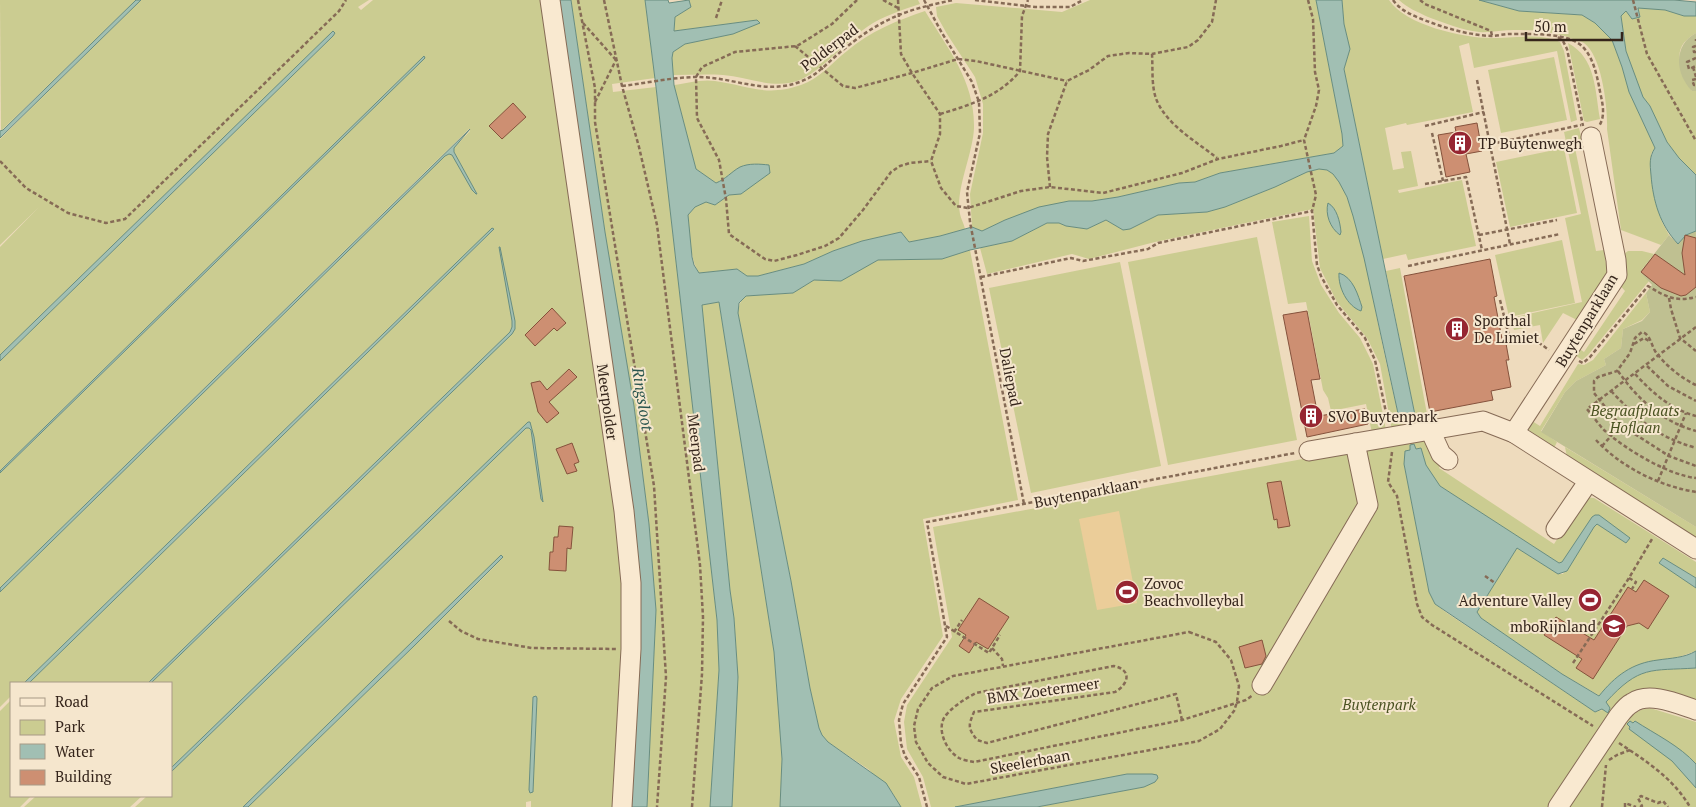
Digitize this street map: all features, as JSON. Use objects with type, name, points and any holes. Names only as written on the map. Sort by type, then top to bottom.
[{"type":"street","name":"Meerpolder","points":[[550,0],[624,511],[631,583],[631,648],[622,807]]},
{"type":"street","name":"Buytenparklaan","points":[[1514,433],[1617,274],[1616,260],[1587,131]]},
{"type":"street","points":[[1309,451],[1483,421],[1514,433],[1588,482],[1696,549]]},
{"type":"street","points":[[1430,430],[1441,454],[1448,460]]},
{"type":"street","points":[[1262,685],[1368,505],[1355,443]]},
{"type":"street","points":[[1556,529],[1588,482]]},
{"type":"street","points":[[1558,807],[1606,735],[1627,706],[1633,701],[1644,698],[1658,699],[1696,710]]},
{"type":"path","points":[[0,161],[26,188],[68,213],[106,223],[125,219],[339,11],[346,0]]},
{"type":"path","points":[[578,0],[595,88],[595,122],[654,486],[666,677],[657,807]]},
{"type":"path","points":[[594,103],[616,60],[604,0]]},
{"type":"path","points":[[716,18],[722,0]]},
{"type":"path","points":[[857,0],[832,24],[797,46],[735,52],[702,67],[696,77],[697,118],[719,160],[726,199],[729,234],[766,259],[774,261],[797,256],[839,238],[891,172],[900,166],[910,163],[931,161]]},
{"type":"path","points":[[883,0],[898,8]]},
{"type":"path","points":[[898,0],[902,54],[912,73],[940,114],[940,134],[931,161],[941,188],[956,206],[968,208],[1021,191],[1050,187],[1103,193],[1182,173],[1218,159],[1304,140]]},
{"type":"path","points":[[924,0],[927,6]]},
{"type":"path","name":"Polderpad","points":[[622,86],[696,77],[720,78],[763,88],[802,82],[869,31],[898,15],[953,0]]},
{"type":"path","points":[[975,0],[1026,7],[1070,7],[1083,0]]},
{"type":"path","points":[[940,114],[979,102],[1004,87],[1020,71],[1022,16],[1028,0]]},
{"type":"path","points":[[795,46],[843,86],[855,88],[958,59],[976,61],[1067,81],[1090,70],[1108,56],[1129,53],[1152,54],[1188,47],[1198,40],[1212,22],[1216,0]]},
{"type":"path","points":[[1308,0],[1313,20],[1315,72],[1319,90],[1316,106],[1304,140],[1316,195],[1312,211],[1314,243],[1321,276],[1337,305],[1365,338],[1375,360],[1393,444],[1388,482],[1397,496],[1417,604],[1422,617],[1432,626],[1606,735]]},
{"type":"path","points":[[1393,0],[1399,9],[1438,25],[1470,34],[1492,36],[1529,34],[1558,37],[1573,41],[1583,47],[1591,58],[1596,72],[1603,108],[1603,120],[1587,131],[1490,144]]},
{"type":"path","points":[[1420,0],[1425,4],[1491,31],[1492,36]]},
{"type":"path","points":[[1633,0],[1648,54],[1696,141]]},
{"type":"path","name":"Daliepad","points":[[927,6],[972,82],[979,102],[980,132],[967,192],[968,208],[1024,504]]},
{"type":"path","points":[[582,22],[616,60]]},
{"type":"path","points":[[1558,37],[1563,41],[1567,49],[1587,131]]},
{"type":"path","points":[[1696,46],[1692,47],[1694,52],[1696,52]]},
{"type":"path","points":[[1152,54],[1153,83],[1157,101],[1167,117],[1218,159]]},
{"type":"path","points":[[1696,58],[1687,62],[1689,69],[1694,66],[1696,78],[1692,80],[1694,85],[1696,84]]},
{"type":"path","name":"Meerpad","points":[[616,60],[657,225],[700,565],[703,617],[702,674],[692,807]]},
{"type":"path","points":[[1477,80],[1510,244]]},
{"type":"path","points":[[1050,187],[1047,157],[1048,134],[1067,81]]},
{"type":"path","points":[[1425,126],[1484,112]]},
{"type":"path","points":[[1432,133],[1443,181]]},
{"type":"path","points":[[1425,184],[1466,177],[1482,250]]},
{"type":"path","points":[[981,277],[1072,258],[1083,261],[1148,249],[1158,243],[1312,211]]},
{"type":"path","points":[[1479,236],[1557,220]]},
{"type":"path","points":[[1408,266],[1560,234]]},
{"type":"path","points":[[1500,300],[1510,340],[1531,337],[1564,357],[1583,363],[1648,286],[1669,298],[1686,300],[1696,297]]},
{"type":"path","points":[[1669,298],[1680,338],[1696,351]]},
{"type":"path","points":[[1696,327],[1587,409],[1604,430],[1640,456],[1664,468],[1696,478]]},
{"type":"path","points":[[1696,385],[1672,369],[1659,356],[1648,335],[1642,332],[1635,338],[1630,354],[1618,371],[1598,377],[1594,381],[1594,393],[1598,400],[1619,424],[1669,456],[1696,466]]},
{"type":"path","points":[[1633,345],[1644,338],[1650,342]]},
{"type":"path","points":[[1646,366],[1668,386],[1696,401]]},
{"type":"path","points":[[1618,371],[1640,399],[1680,427],[1696,431]]},
{"type":"path","points":[[1635,374],[1656,395],[1686,413],[1696,416]]},
{"type":"path","points":[[1611,391],[1636,416],[1657,432],[1674,442],[1696,448]]},
{"type":"path","points":[[1658,482],[1686,413]]},
{"type":"path","points":[[1602,446],[1612,435]]},
{"type":"path","points":[[1596,440],[1629,467],[1658,482],[1696,492]]},
{"type":"path","name":"Buytenparklaan","points":[[927,807],[919,777],[905,756],[901,744],[898,720],[903,704],[947,637],[927,522],[1309,451]]},
{"type":"path","points":[[1573,663],[1629,578],[1659,527]]},
{"type":"path","points":[[1485,576],[1496,583]]},
{"type":"path","points":[[1629,578],[1636,582],[1632,589]]},
{"type":"path","points":[[954,632],[962,620]]},
{"type":"path","points":[[449,621],[461,631],[478,639],[532,648],[631,648]]},
{"type":"path","points":[[946,626],[989,653],[1000,635]]},
{"type":"path","points":[[992,648],[1002,659],[1003,666],[1190,632],[1216,642],[1231,660],[1239,686],[1237,702]]},
{"type":"path","name":"Skeelerbaan","points":[[1003,666],[953,676],[932,688],[918,709],[914,726],[916,742],[928,763],[944,777],[966,784],[1199,741],[1220,729],[1234,711],[1237,702]]},
{"type":"path","name":"BMX Zoetermeer","points":[[1114,666],[1121,668],[1127,680],[1123,688],[1115,692],[974,712],[969,724],[971,731],[977,740],[987,743],[1176,694],[1182,720],[974,762],[958,758],[946,746],[941,729],[945,715],[960,702],[976,693],[1114,666]]},
{"type":"path","points":[[1182,720],[1246,700],[1257,694],[1262,685]]},
{"type":"path","points":[[1602,807],[1605,791],[1605,768],[1608,761],[1630,750],[1638,754],[1674,784],[1690,807]]},
{"type":"path","points":[[1640,807],[1642,806],[1638,798],[1641,796],[1647,797],[1658,804],[1663,802],[1668,807]]},
{"type":"path","points":[[1625,807],[1625,803],[1636,807]]},
{"type":"green space","points":[[0,0],[136,0],[1,131]]},
{"type":"green space","points":[[141,0],[369,0],[358,7],[361,10],[373,0],[557,0],[638,565],[630,807],[531,807],[531,801],[526,802],[526,807],[248,807],[503,558],[243,807],[135,807],[146,797],[172,797],[172,771],[529,427],[541,499],[543,501],[534,437],[529,422],[172,767],[172,682],[152,682],[515,329],[512,321],[510,332],[149,682],[30,682],[493,228],[25,682],[10,682],[10,697],[0,707],[0,592],[445,156],[452,155],[477,194],[454,152],[454,148],[470,131],[469,129],[0,588],[0,473],[386,96],[423,57],[0,471],[0,361],[333,36],[334,31],[0,355],[0,247],[39,207],[0,245],[0,139]],"holes":[[[536,696],[533,792],[529,790],[533,697]]]},
{"type":"green space","points":[[571,0],[645,0],[655,78],[612,84],[613,92],[656,87],[717,620],[719,670],[710,807],[647,807],[656,610],[649,524],[634,406],[605,232]]},
{"type":"green space","points":[[689,0],[918,0],[920,4],[873,23],[828,61],[802,79],[782,84],[772,84],[723,75],[673,75],[673,52],[685,44],[733,34],[757,20],[674,31],[675,17],[691,7]]},
{"type":"green space","points":[[1090,0],[1316,0],[1343,146],[1334,153],[1220,173],[1195,182],[1179,183],[1092,201],[1069,201],[1005,220],[982,231],[972,227],[970,194],[983,133],[983,104],[975,77],[947,34],[937,16],[936,7],[956,3],[1062,12]]},
{"type":"green space","points":[[1342,0],[1389,0],[1397,9],[1421,23],[1466,36],[1491,38],[1535,37],[1560,42],[1564,51],[1577,120],[1571,122],[1557,51],[1474,68],[1469,43],[1459,46],[1473,112],[1385,128],[1393,170],[1404,168],[1401,152],[1411,151],[1418,186],[1398,190],[1399,193],[1462,180],[1476,246],[1408,260],[1406,254],[1383,259],[1344,69],[1350,49],[1344,24]]},
{"type":"green space","points":[[1399,0],[1479,0],[1519,11],[1582,15],[1595,23],[1612,40],[1629,92],[1655,148],[1651,154],[1662,222],[1669,235],[1661,245],[1621,230],[1607,129],[1603,83],[1595,59],[1584,43],[1558,34],[1530,30],[1479,32],[1466,30],[1428,17],[1409,8]]},
{"type":"green space","points":[[1638,7],[1665,10],[1684,16],[1696,16],[1696,33],[1687,39],[1682,46],[1680,59],[1681,67],[1692,91],[1696,91],[1696,175],[1679,158],[1667,142],[1650,106],[1643,98],[1626,51],[1621,16],[1626,10],[1640,16]]},
{"type":"green space","points":[[925,11],[951,52],[965,80],[973,111],[973,138],[959,204],[965,229],[909,242],[901,232],[862,241],[804,264],[758,276],[747,276],[737,269],[699,273],[693,260],[688,215],[695,207],[706,201],[715,205],[729,195],[741,194],[756,164],[741,167],[725,180],[716,183],[696,169],[674,85],[710,81],[758,89],[778,90],[801,85],[820,75],[847,51],[874,32]]},
{"type":"green space","points":[[1696,33],[1696,91],[1692,91],[1682,76],[1679,60],[1683,45]]},
{"type":"green space","points":[[1568,43],[1577,49],[1589,66],[1593,76],[1600,119],[1584,121]]},
{"type":"green space","points":[[1554,57],[1567,120],[1501,133],[1488,70]]},
{"type":"green space","points":[[1579,128],[1582,141],[1574,143],[1596,251],[1604,250],[1607,272],[1579,321],[1563,313],[1543,343],[1540,325],[1514,330],[1511,318],[1582,302],[1565,218],[1581,214],[1564,132]]},
{"type":"green space","points":[[1564,148],[1577,213],[1510,227],[1496,162]]},
{"type":"green space","points":[[1319,169],[1333,174],[1342,186],[1349,203],[1362,246],[1399,418],[1403,418],[1405,423],[1408,416],[1415,415],[1386,271],[1400,268],[1429,425],[1392,431],[1380,364],[1367,338],[1337,302],[1320,268],[1313,209],[1155,242],[1089,259],[1072,254],[987,274],[980,248],[1012,241],[1047,223],[1059,223],[1087,229],[1106,220],[1123,230],[1130,229],[1158,215],[1207,212],[1225,207],[1307,172]]},
{"type":"green space","points":[[1309,216],[1312,261],[1321,285],[1339,313],[1360,338],[1373,364],[1386,430],[1372,433],[1366,404],[1331,411],[1328,398],[1323,390],[1306,302],[1288,304],[1272,222]]},
{"type":"green space","name":"Begraafplaats Hoflaan","points":[[1696,231],[1696,527],[1541,432],[1565,392],[1576,381],[1606,365],[1604,359],[1621,348],[1623,329],[1642,321],[1650,312],[1646,293],[1652,285],[1640,272],[1669,235],[1678,244],[1686,235]]},
{"type":"green space","points":[[1257,237],[1297,440],[1168,465],[1128,262]]},
{"type":"green space","points":[[1562,240],[1575,303],[1509,317],[1495,255]]},
{"type":"green space","points":[[970,250],[1018,500],[923,519],[943,636],[901,699],[894,721],[901,757],[914,777],[922,807],[901,807],[892,792],[868,769],[828,742],[819,728],[738,309],[741,301],[748,295],[793,293],[814,280],[841,280],[878,260],[942,259]]},
{"type":"green space","points":[[1628,251],[1642,251],[1654,254],[1640,272],[1649,281],[1582,360],[1575,355],[1578,348],[1584,352],[1625,291],[1618,283],[1624,254]]},
{"type":"green space","points":[[1120,262],[1161,466],[1031,493],[989,288]]},
{"type":"green space","points":[[1646,293],[1650,312],[1642,320],[1623,329],[1621,348],[1604,359],[1606,365],[1576,381],[1565,392],[1541,431],[1557,442],[1554,448],[1530,433],[1529,429],[1532,421],[1540,426],[1578,364],[1584,365],[1593,360]]},
{"type":"green space","points":[[719,302],[774,652],[782,759],[780,807],[732,807],[738,677],[734,618],[702,305]]},
{"type":"green space","name":"Buytenpark","points":[[1428,436],[1442,462],[1439,468],[1554,544],[1584,497],[1594,498],[1696,562],[1696,578],[1663,558],[1660,563],[1696,588],[1696,651],[1676,658],[1658,660],[1605,689],[1600,696],[1562,674],[1481,618],[1477,612],[1517,548],[1558,574],[1563,574],[1597,524],[1626,543],[1629,537],[1592,517],[1562,562],[1559,563],[1440,486],[1426,465],[1421,448],[1415,449],[1410,445],[1410,450],[1405,451],[1404,464],[1429,592],[1435,604],[1447,613],[1595,712],[1610,708],[1606,702],[1618,690],[1637,676],[1646,672],[1696,668],[1696,701],[1647,688],[1625,697],[1626,721],[1636,712],[1650,708],[1696,722],[1696,807],[1037,807],[1144,787],[1152,774],[1127,774],[955,807],[931,807],[923,777],[907,749],[904,722],[907,705],[952,637],[933,527]]},
{"type":"green space","points":[[1565,447],[1696,527],[1696,543],[1568,462]]},
{"type":"green space","points":[[10,701],[10,797],[30,797],[20,807],[0,807],[0,711]]},
{"type":"green space","points":[[35,797],[141,797],[130,807],[24,807]]},
{"type":"sand","points":[[1119,511],[1137,603],[1097,610],[1079,519]]},
{"type":"water","points":[[136,0],[141,0],[0,138],[0,131]]},
{"type":"water","points":[[557,0],[571,0],[605,232],[634,406],[649,524],[656,610],[647,807],[630,807],[640,641]]},
{"type":"water","points":[[645,0],[668,0],[669,3],[689,0],[691,7],[675,17],[674,31],[757,20],[760,23],[733,34],[685,44],[673,52],[672,58],[674,85],[696,169],[716,183],[740,167],[747,165],[769,165],[770,173],[741,194],[729,195],[715,205],[706,202],[695,207],[688,215],[694,265],[699,273],[737,269],[747,276],[758,276],[804,264],[862,241],[901,232],[909,242],[972,227],[982,231],[1039,207],[1069,201],[1092,201],[1118,197],[1179,183],[1195,182],[1220,173],[1334,153],[1343,146],[1342,134],[1316,0],[1342,0],[1344,24],[1350,49],[1344,69],[1415,415],[1408,416],[1409,422],[1405,423],[1403,418],[1399,418],[1353,216],[1347,197],[1339,182],[1327,170],[1319,169],[1307,172],[1225,207],[1207,212],[1158,215],[1130,229],[1123,230],[1106,220],[1087,229],[1059,223],[1047,223],[1012,241],[970,250],[942,259],[878,260],[841,281],[814,280],[793,293],[746,296],[739,303],[738,313],[819,728],[828,742],[886,783],[901,807],[780,807],[782,759],[774,652],[719,302],[702,305],[734,618],[738,677],[732,807],[710,807],[719,670],[717,620]]},
{"type":"water","points":[[1479,0],[1674,0],[1696,2],[1696,16],[1684,16],[1665,10],[1638,8],[1640,17],[1632,19],[1626,11],[1621,16],[1626,51],[1643,97],[1650,106],[1667,142],[1679,158],[1696,175],[1696,231],[1686,235],[1678,244],[1666,229],[1658,212],[1650,164],[1655,148],[1629,92],[1612,40],[1595,23],[1582,15],[1519,11]]},
{"type":"water","points":[[333,31],[335,33],[333,36],[0,361],[0,355]]},
{"type":"water","points":[[424,56],[425,58],[0,473],[0,471]]},
{"type":"water","points":[[470,129],[454,148],[454,152],[477,194],[472,190],[452,155],[445,156],[0,592],[0,588]]},
{"type":"water","points":[[1328,203],[1334,208],[1338,216],[1341,228],[1340,235],[1333,229],[1329,220],[1327,212]]},
{"type":"water","points":[[492,228],[494,229],[30,682],[25,682]]},
{"type":"water","points":[[499,247],[515,321],[515,329],[512,334],[152,682],[149,682],[510,332],[512,321]]},
{"type":"water","points":[[1339,273],[1348,278],[1354,287],[1362,307],[1361,311],[1356,309],[1344,295]]},
{"type":"water","points":[[530,422],[534,437],[543,502],[531,430],[526,428],[172,771],[172,767]]},
{"type":"water","points":[[1414,444],[1416,449],[1421,448],[1426,465],[1440,486],[1559,563],[1562,562],[1595,515],[1599,515],[1630,538],[1626,543],[1597,524],[1567,571],[1558,574],[1517,548],[1477,612],[1481,618],[1562,674],[1599,696],[1611,682],[1632,667],[1640,664],[1682,656],[1696,651],[1696,668],[1646,672],[1628,682],[1606,702],[1610,708],[1608,713],[1602,709],[1595,712],[1435,604],[1429,592],[1404,464],[1405,451],[1410,450],[1410,445]]},
{"type":"water","points":[[501,555],[503,557],[414,646],[248,807],[243,807]]},
{"type":"water","points":[[1663,558],[1696,578],[1696,588],[1659,563]]},
{"type":"water","points":[[536,696],[533,792],[530,793],[533,697]]},
{"type":"water","points":[[1630,721],[1633,723],[1635,721],[1667,741],[1696,764],[1696,788],[1672,761],[1629,729],[1630,727],[1627,724]]},
{"type":"water","points":[[1127,774],[1152,774],[1157,775],[1158,778],[1155,782],[1144,787],[1037,807],[955,807]]},
{"type":"building","points":[[513,103],[526,117],[502,139],[489,126]]},
{"type":"building","name":"TP Buytenwegh","points":[[1477,123],[1482,151],[1466,154],[1470,172],[1446,177],[1438,135],[1456,132],[1455,127]]},
{"type":"building","points":[[1685,235],[1696,238],[1696,287],[1686,295],[1681,296],[1661,288],[1641,272],[1655,254],[1685,275],[1682,253]]},
{"type":"building","name":"Sporthal De Limiet","points":[[1490,259],[1497,296],[1494,297],[1502,339],[1505,338],[1509,360],[1506,360],[1511,387],[1491,391],[1493,400],[1430,412],[1404,276]]},
{"type":"building","points":[[552,308],[566,323],[557,331],[554,328],[535,346],[525,335]]},
{"type":"building","points":[[1307,311],[1320,379],[1311,380],[1318,416],[1365,409],[1368,424],[1307,437],[1283,315]]},
{"type":"building","points":[[569,369],[577,377],[549,402],[559,413],[547,423],[538,412],[531,383],[540,381],[547,390]]},
{"type":"building","points":[[572,443],[579,462],[574,464],[577,471],[567,474],[556,449]]},
{"type":"building","points":[[1281,481],[1290,526],[1278,528],[1277,519],[1274,520],[1267,483]]},
{"type":"building","points":[[559,526],[573,527],[571,549],[567,548],[566,571],[549,570],[550,552],[553,552],[554,537],[558,537]]},
{"type":"building","points":[[1644,580],[1669,596],[1648,629],[1639,623],[1627,626],[1593,679],[1576,668],[1582,659],[1544,635],[1556,617],[1594,640],[1628,587],[1636,592]]},
{"type":"building","points":[[979,598],[1009,617],[988,649],[976,642],[969,653],[959,646],[966,635],[958,630]]},
{"type":"building","points":[[1262,640],[1266,656],[1262,664],[1245,668],[1239,647]]},
{"type":"place","name":"TP Buytenwegh","points":[[1460,143]]},
{"type":"place","name":"Sporthal De Limiet","points":[[1457,329]]},
{"type":"place","name":"SVO Buytenpark","points":[[1311,416]]},
{"type":"place","name":"Zovoc Beachvolleybal","points":[[1127,592]]},
{"type":"place","name":"Adventure Valley","points":[[1590,600]]},
{"type":"place","name":"mboRijnland","points":[[1614,626]]},
{"type":"water label","name":"Ringsloot","points":[[643,399]]}]
